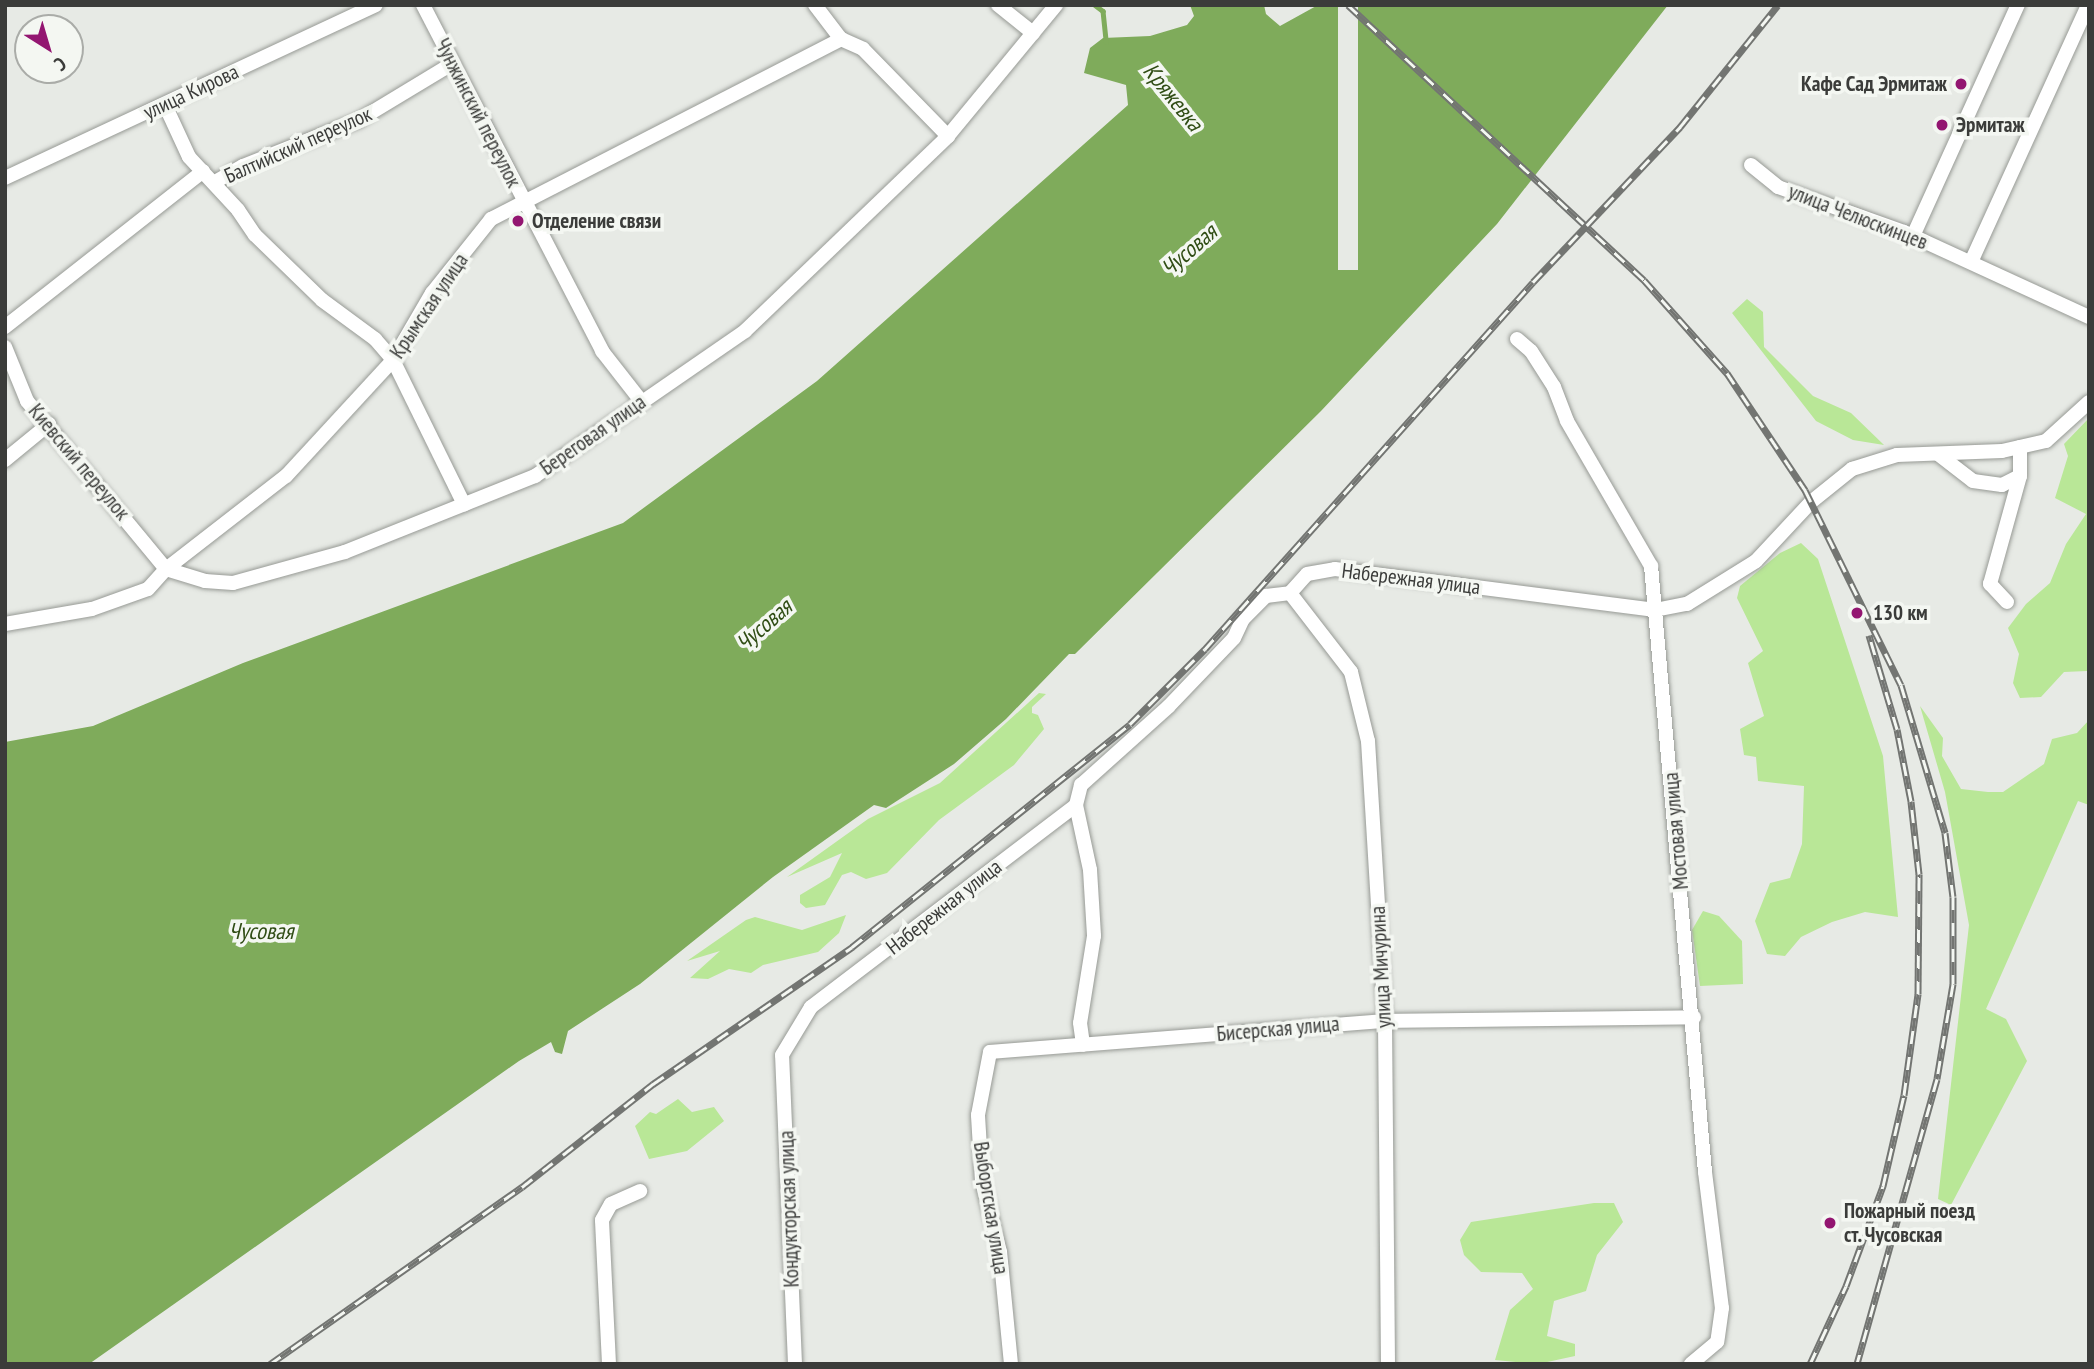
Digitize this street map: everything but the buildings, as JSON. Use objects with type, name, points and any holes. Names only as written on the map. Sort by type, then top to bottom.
[{"type":"street","name":"улица Кирова","points":[[5,178],[376,5]]},
{"type":"street","name":"Чунжинский переулок","points":[[423,5],[524,205],[602,351],[641,401]]},
{"type":"street","points":[[815,5],[841,39],[863,49],[948,136]]},
{"type":"street","points":[[998,5],[1033,33]]},
{"type":"street","name":"Береговая улица","points":[[166,569],[205,581],[233,583],[345,552],[536,477],[641,401],[745,331],[948,136],[1056,5]]},
{"type":"street","points":[[1913,236],[2018,5]]},
{"type":"street","points":[[1971,262],[2088,5]]},
{"type":"street","name":"Крымская улица","points":[[166,569],[286,476],[393,360],[432,293],[491,219],[524,205],[841,39]]},
{"type":"street","name":"Балтийский переулок","points":[[215,182],[243,166],[359,120],[453,63]]},
{"type":"street","name":"Балтийский переулок","points":[[165,105],[189,157],[215,182],[255,235],[321,300],[375,339],[393,360],[464,504]]},
{"type":"street","name":"улица Челюскинцев","points":[[1751,165],[1778,187],[1913,236],[2089,317]]},
{"type":"street","name":"Балтийский переулок","points":[[5,327],[203,171]]},
{"type":"street","name":"Мостовая улица","points":[[1517,339],[1531,351],[1554,387],[1567,421],[1651,566],[1705,1172],[1723,1308],[1720,1334],[1706,1354],[1691,1364]]},
{"type":"street","name":"Киевский переулок","points":[[5,347],[27,401],[49,424],[166,569]]},
{"type":"street","name":"Набережная улица","points":[[782,1055],[811,1007],[837,984],[873,961],[1076,805],[1081,785],[1168,707],[1234,638],[1243,619],[1266,596],[1290,593],[1307,574],[1335,569],[1655,610],[1687,604],[1756,561],[1811,502],[1852,469],[1897,456],[2020,447],[2046,441],[2089,402]]},
{"type":"street","points":[[5,460],[49,424]]},
{"type":"street","points":[[2007,602],[1990,584],[2021,476],[2020,447]]},
{"type":"street","points":[[1938,454],[1973,481],[2002,485],[2021,476]]},
{"type":"street","points":[[5,624],[92,609],[148,589],[166,569]]},
{"type":"street","name":"улица Мичурина","points":[[1290,593],[1351,672],[1368,741],[1385,1021],[1388,1364]]},
{"type":"street","points":[[1076,805],[1090,870],[1094,936],[1080,1023],[1083,1045]]},
{"type":"street","name":"Бисерская улица","points":[[990,1052],[1385,1021],[1693,1017]]},
{"type":"street","name":"Выборгская улица","points":[[990,1052],[978,1128],[982,1181],[1000,1252],[1011,1364]]},
{"type":"street","name":"Кондукторская улица","points":[[782,1055],[795,1364]]},
{"type":"street","points":[[608,1364],[602,1220],[611,1204],[640,1191]]},
{"type":"shaded area","points":[[1747,299],[1763,312],[1764,347],[1813,396],[1851,413],[1884,445],[1853,440],[1816,421],[1732,313]]},
{"type":"shaded area","points":[[2089,418],[2089,689],[2087,671],[2064,672],[2041,697],[2020,698],[2013,683],[2019,654],[2008,628],[2026,604],[2050,583],[2066,544],[2086,514],[2055,498],[2068,456],[2064,444]]},
{"type":"shaded area","points":[[1801,543],[1818,559],[1883,756],[1898,917],[1865,912],[1832,922],[1801,937],[1785,956],[1767,954],[1755,921],[1770,883],[1790,878],[1802,844],[1804,786],[1758,781],[1756,757],[1744,755],[1740,729],[1764,716],[1748,663],[1763,651],[1737,598],[1740,586],[1780,553]]},
{"type":"shaded area","points":[[1039,693],[1046,694],[1032,707],[1032,713],[1038,715],[1044,729],[1014,765],[939,820],[887,873],[866,879],[851,872],[842,875],[825,905],[806,908],[800,903],[800,895],[830,877],[842,853],[787,877],[868,819],[940,783]]},
{"type":"shaded area","points":[[1920,706],[1943,738],[1942,756],[1961,789],[1988,792],[2003,792],[2044,764],[2052,739],[2077,733],[2089,720],[2089,805],[2078,801],[1986,1009],[2006,1019],[2027,1061],[1951,1205],[1938,1199],[1969,925],[1945,792]]},
{"type":"shaded area","points":[[1703,911],[1719,916],[1742,941],[1743,984],[1700,986],[1692,930]]},
{"type":"shaded area","points":[[846,915],[839,933],[818,952],[763,965],[751,973],[729,969],[708,979],[690,978],[720,951],[687,961],[746,920],[755,917],[802,930]]},
{"type":"shaded area","points":[[678,1099],[692,1112],[714,1107],[724,1121],[687,1151],[649,1159],[635,1126],[650,1112],[656,1114]]},
{"type":"shaded area","points":[[1594,1203],[1614,1203],[1623,1222],[1597,1255],[1586,1291],[1554,1301],[1547,1336],[1575,1344],[1575,1356],[1538,1364],[1495,1360],[1510,1310],[1533,1289],[1522,1273],[1481,1272],[1464,1255],[1460,1240],[1471,1222]]},
{"type":"water","name":"Чусовая","points":[[1190,5],[1264,5],[1266,14],[1280,26],[1318,5],[1668,5],[1497,224],[1321,411],[1075,654],[1069,654],[1006,719],[954,764],[886,808],[874,805],[773,877],[640,984],[568,1031],[562,1054],[555,1052],[551,1042],[519,1061],[89,1364],[5,1364],[5,742],[93,726],[243,663],[623,523],[817,381],[1128,105],[1126,85],[1084,73],[1090,48],[1103,38],[1150,36],[1187,25],[1194,16]]},
{"type":"pier","points":[[1338,5],[1358,5],[1358,270],[1338,270]]},
{"type":"waterway","name":"Кряжевка","points":[[1095,5],[1103,11],[1106,42]]},
{"type":"railway","points":[[1348,5],[1644,280],[1727,373],[1805,490],[1901,685],[1945,833],[1953,897],[1953,984],[1937,1079],[1857,1364]]},
{"type":"railway","points":[[270,1364],[522,1187],[653,1084],[852,947],[1130,724],[1205,649],[1533,282],[1680,127],[1778,5]]},
{"type":"railway","points":[[1810,1364],[1846,1286],[1883,1186],[1904,1095],[1918,994],[1919,874],[1911,801],[1897,729],[1869,635]]},
{"type":"place","name":"Кафе Сад Эрмитаж","points":[[1961,84]]},
{"type":"place","name":"Эрмитаж","points":[[1942,125]]},
{"type":"place","name":"Отделение связи","points":[[518,221]]},
{"type":"place","name":"130 км","points":[[1857,613]]},
{"type":"place","name":"Пожарный поезд ст. Чусовская","points":[[1830,1223]]}]
